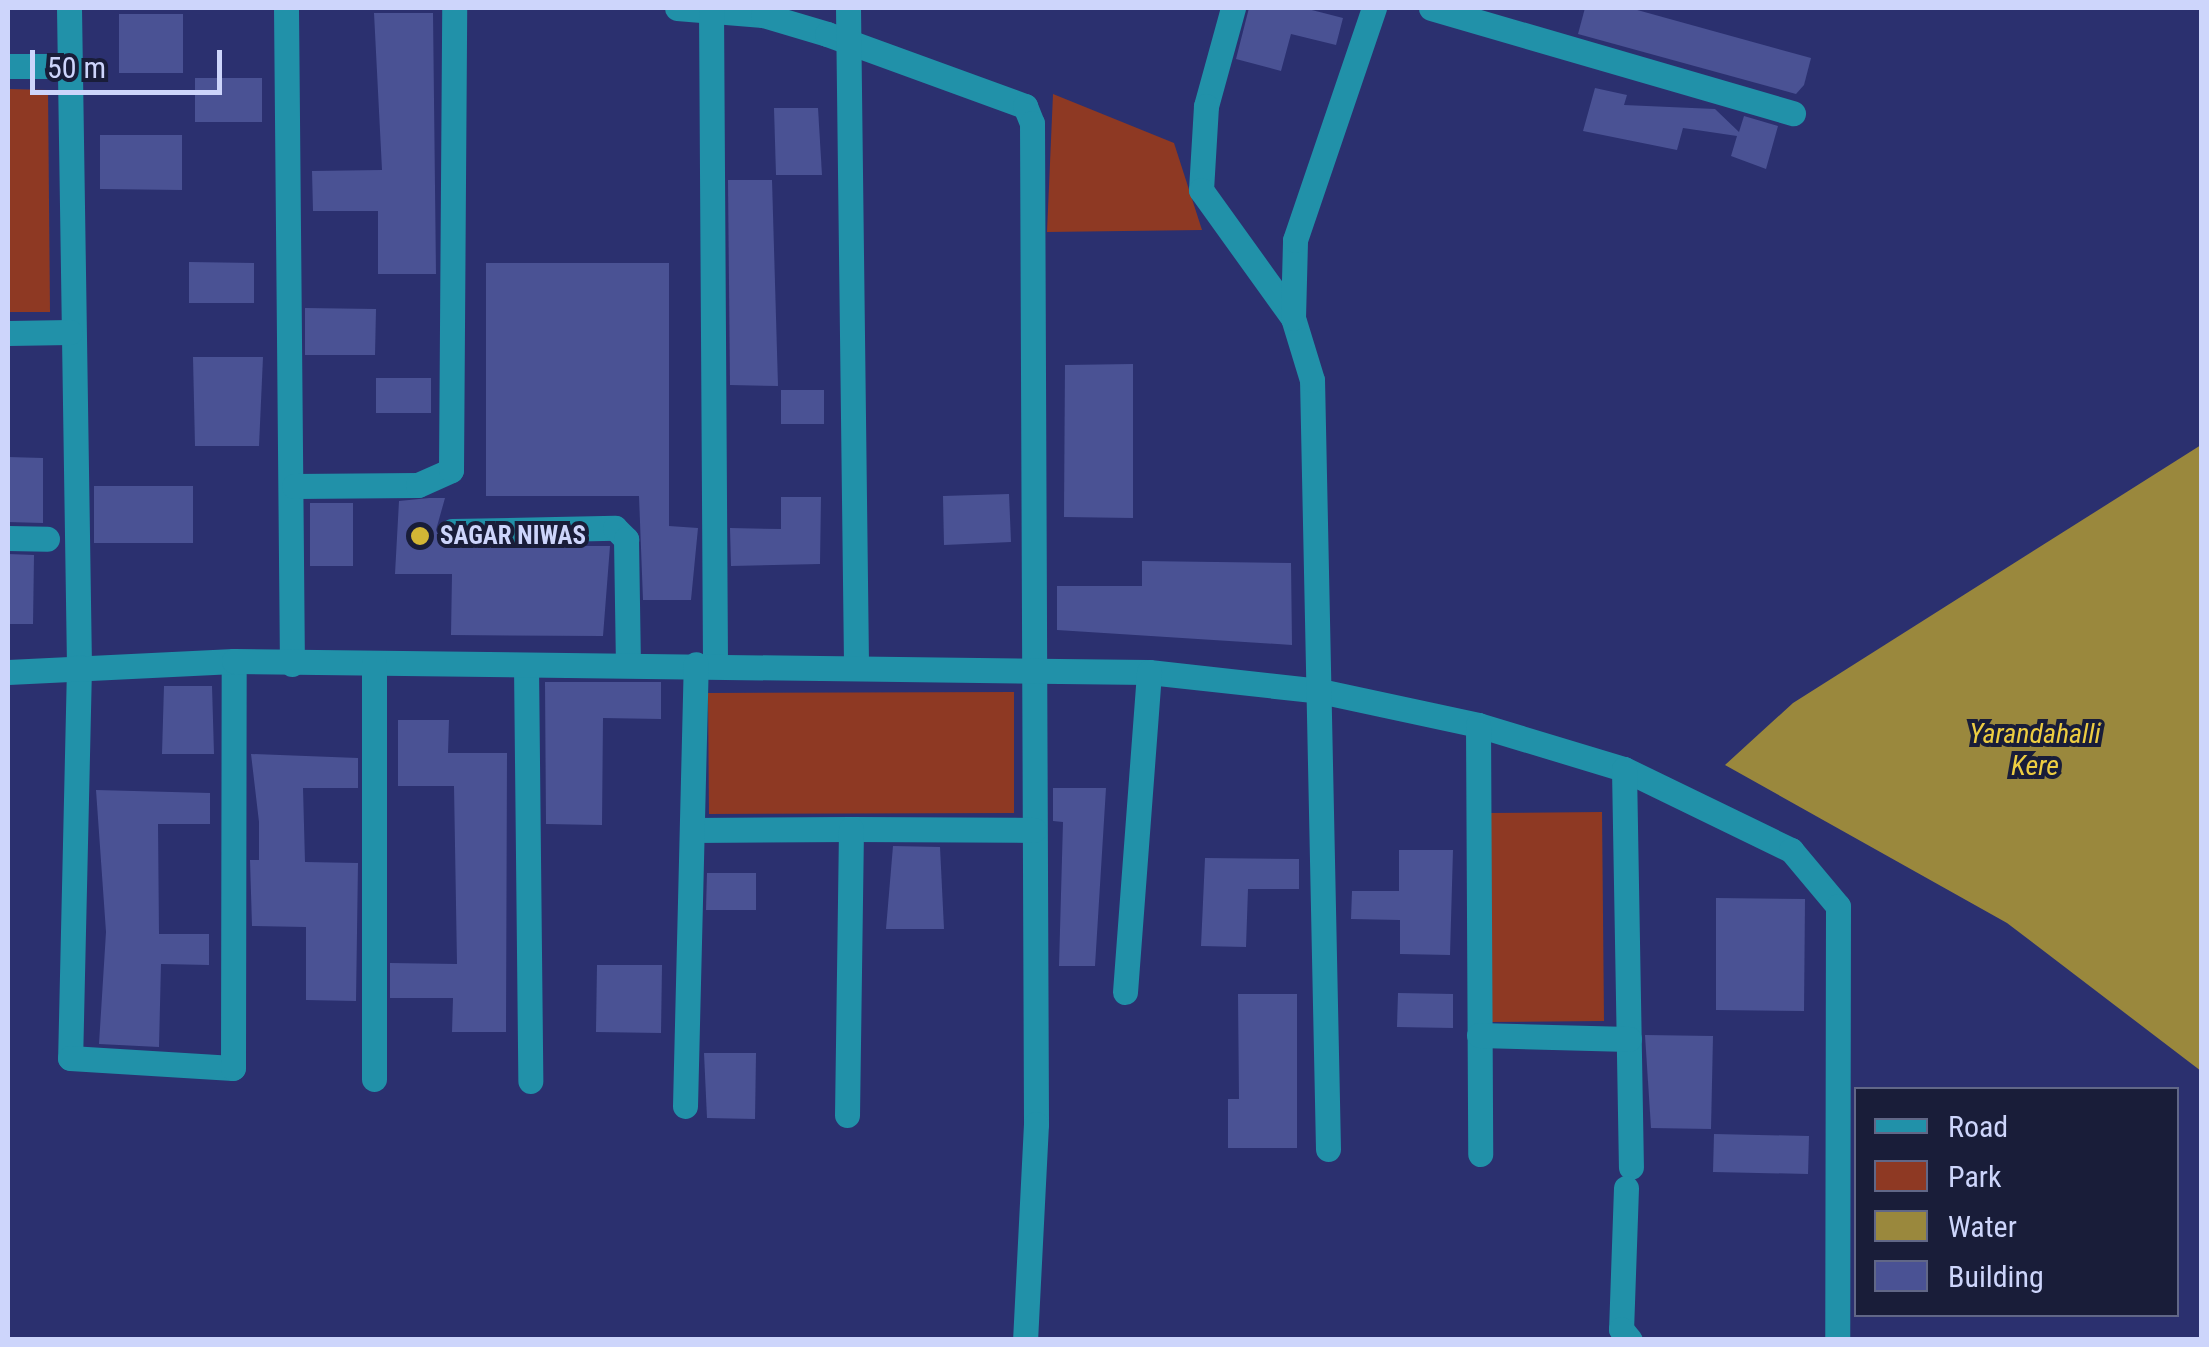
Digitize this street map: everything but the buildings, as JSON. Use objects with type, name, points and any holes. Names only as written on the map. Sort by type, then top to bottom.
[{"type":"street","points":[[69,8],[70,332],[79,667],[70,1058],[233,1068],[234,661]]},
{"type":"street","points":[[286,8],[294,486],[292,664]]},
{"type":"street","points":[[294,486],[418,485],[451,470],[454,8]]},
{"type":"street","points":[[677,8],[763,15],[844,40],[1025,106],[1032,123],[1036,1124],[1025,1340]]},
{"type":"street","points":[[848,8],[844,40],[856,663]]},
{"type":"street","points":[[1233,8],[1206,106],[1201,190],[1293,318],[1312,380],[1328,1149]]},
{"type":"street","points":[[1293,318],[1296,240],[1374,8]]},
{"type":"street","points":[[1431,8],[1793,113]]},
{"type":"street","points":[[685,1106],[692,830],[706,663],[711,9]]},
{"type":"street","points":[[8,66],[70,66]]},
{"type":"street","points":[[8,333],[70,332]]},
{"type":"street","points":[[452,531],[615,528],[626,538],[628,664]]},
{"type":"street","points":[[8,538],[46,538]]},
{"type":"street","points":[[8,672],[234,661],[856,663],[1149,672],[1320,691],[1478,725],[1624,769],[1791,850],[1838,906],[1837,1340]]},
{"type":"street","points":[[374,663],[374,1080]]},
{"type":"street","points":[[526,664],[530,1081]]},
{"type":"street","points":[[1125,992],[1149,672]]},
{"type":"street","points":[[1478,725],[1480,1154]]},
{"type":"street","points":[[1624,769],[1629,1177],[1621,1329],[1630,1340]]},
{"type":"street","points":[[847,1115],[851,829]]},
{"type":"street","points":[[692,830],[1034,830]]},
{"type":"street","points":[[1479,1035],[1629,1039]]},
{"type":"green space","points":[[8,89],[48,90],[50,312],[8,312]]},
{"type":"green space","points":[[1053,94],[1174,143],[1202,230],[1047,232]]},
{"type":"green space","points":[[1014,692],[1014,813],[709,814],[708,693]]},
{"type":"green space","points":[[1602,812],[1604,1021],[1490,1022],[1488,813]]},
{"type":"water","name":"Yarandahalli Kere","points":[[2201,445],[2201,1071],[2007,923],[1725,765],[1793,703]]},
{"type":"place","name":"SAGAR NIWAS","points":[[420,536]]}]
